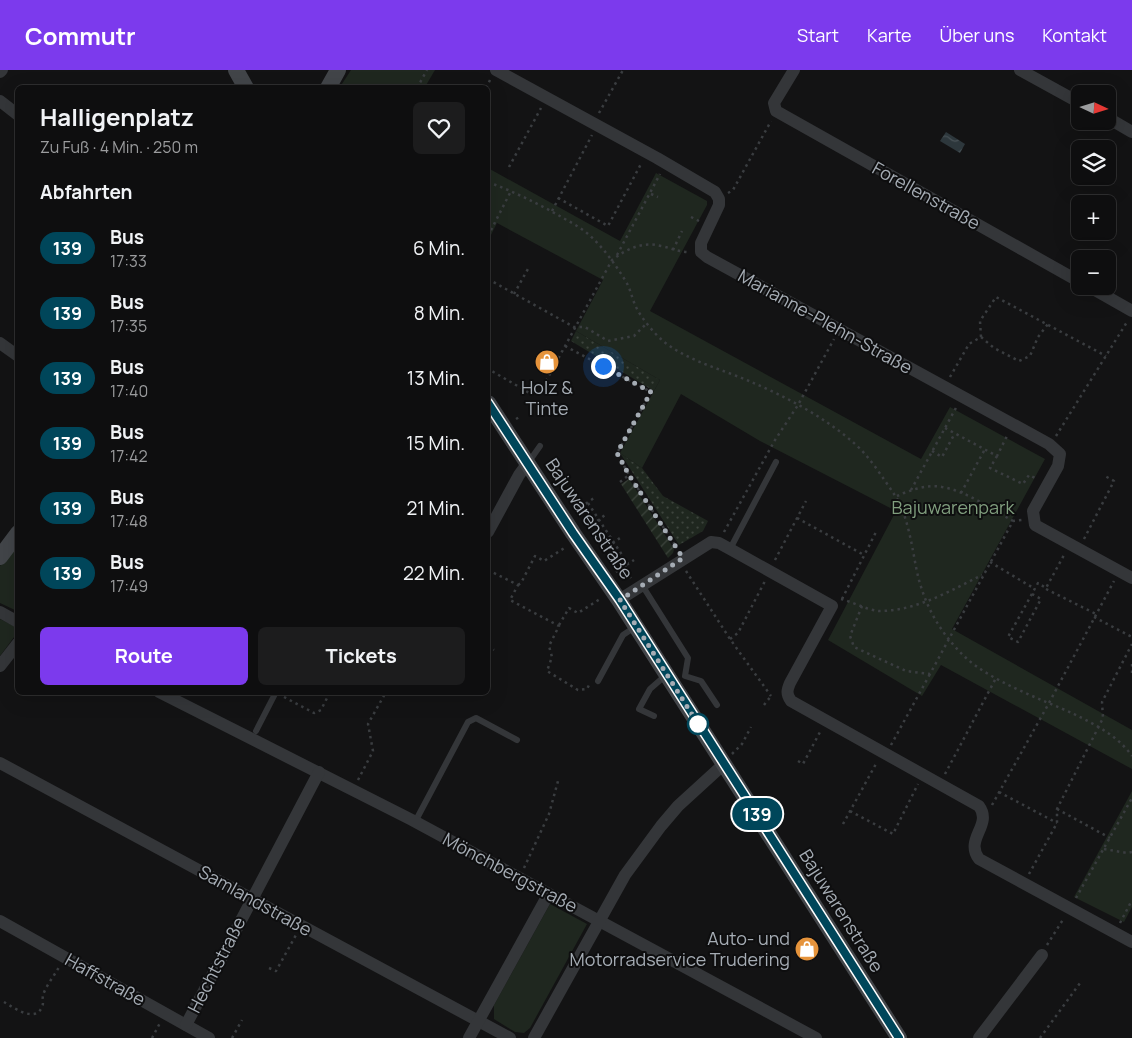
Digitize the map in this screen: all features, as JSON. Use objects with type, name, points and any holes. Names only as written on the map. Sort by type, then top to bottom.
[{"type":"main road","points":[[236,70],[244,85]]},
{"type":"main road","points":[[330,85],[338,70]]},
{"type":"main road","name":"Bajuwarenstraße","points":[[490,406],[573,533],[620,600],[666,675],[728,759],[898,1038]]},
{"type":"street","points":[[496,70],[715,192],[719,199],[719,205],[701,243],[701,252]]},
{"type":"street","points":[[775,110],[774,103],[794,70]]},
{"type":"street","points":[[1020,70],[1071,98]]},
{"type":"street","points":[[0,101],[15,113]]},
{"type":"street","name":"Forellenstraße","points":[[775,110],[1071,277]]},
{"type":"street","points":[[1116,123],[1132,132]]},
{"type":"street","name":"Marianne-Plehn-Straße","points":[[701,252],[1049,444]]},
{"type":"street","points":[[1103,295],[1132,313]]},
{"type":"street","points":[[0,343],[15,354]]},
{"type":"street","points":[[1049,444],[1060,454],[1058,466],[1033,511],[1035,525],[1073,550],[1132,578]]},
{"type":"street","points":[[490,528],[527,464]]},
{"type":"street","points":[[620,600],[711,542],[719,543],[832,606],[788,690],[787,696],[796,705],[826,721],[882,758],[939,784],[978,806],[984,820],[974,843],[974,853],[979,859],[1132,942]]},
{"type":"street","points":[[0,612],[15,620]]},
{"type":"street","points":[[0,666],[15,647]]},
{"type":"street","name":"Mönchbergstraße","points":[[165,695],[415,822],[816,1038]]},
{"type":"street","points":[[534,1038],[625,875],[678,806],[728,759]]},
{"type":"street","name":"Samlandstraße","points":[[0,763],[510,1038]]},
{"type":"street","name":"Hechtstraße","points":[[186,1025],[319,772]]},
{"type":"street","points":[[469,1038],[548,895]]},
{"type":"street","name":"Haffstraße","points":[[0,921],[209,1038]]},
{"type":"street","points":[[979,1038],[1042,955]]},
{"type":"lane","points":[[527,464],[540,446]]},
{"type":"lane","points":[[730,549],[776,462]]},
{"type":"lane","points":[[642,585],[688,658],[685,676],[702,681],[717,705]]},
{"type":"lane","points":[[594,681],[623,635],[636,626]]},
{"type":"lane","points":[[654,716],[639,709],[650,689],[666,675]]},
{"type":"lane","points":[[256,731],[275,695]]},
{"type":"lane","points":[[415,822],[468,722],[476,718],[517,740]]},
{"type":"path","points":[[419,85],[427,70]]},
{"type":"path","points":[[552,211],[623,70]]},
{"type":"path","points":[[509,168],[547,98]]},
{"type":"path","points":[[719,199],[733,190],[775,110]]},
{"type":"path","points":[[558,198],[608,226],[647,153]]},
{"type":"path","points":[[546,381],[612,260],[620,252],[665,163]]},
{"type":"path","points":[[490,183],[552,211],[581,227],[591,236],[612,260],[629,287],[637,309],[663,341],[691,358],[763,387],[798,405],[838,430],[857,445],[896,496],[912,538],[916,569],[925,602],[934,620],[950,640],[966,658],[996,678],[1099,726],[1126,747],[1132,756]]},
{"type":"path","points":[[490,232],[511,191]]},
{"type":"path","points":[[651,194],[658,197]]},
{"type":"path","points":[[673,250],[682,231]]},
{"type":"path","points":[[612,260],[625,250],[639,245],[652,244],[681,252],[701,252]]},
{"type":"path","points":[[514,294],[529,267]]},
{"type":"path","points":[[490,280],[574,327],[585,328],[608,341],[634,336],[647,323]]},
{"type":"path","points":[[980,337],[980,321],[996,297],[1106,356]]},
{"type":"path","points":[[1049,444],[1132,313]]},
{"type":"path","points":[[980,337],[994,348],[1019,361],[1030,356],[1038,337],[1048,324]]},
{"type":"path","points":[[723,533],[774,440],[798,405],[839,329]]},
{"type":"path","points":[[911,490],[958,405],[951,400],[950,390],[968,344],[980,337]]},
{"type":"path","points":[[565,346],[651,392],[617,453],[730,639],[771,696]]},
{"type":"path","points":[[490,370],[533,395]]},
{"type":"path","points":[[516,419],[521,416]]},
{"type":"path","points":[[1014,424],[990,468],[1023,484],[1028,475],[1048,485]]},
{"type":"path","points":[[945,428],[997,456]]},
{"type":"path","points":[[932,452],[942,457],[955,433]]},
{"type":"path","points":[[961,493],[984,449]]},
{"type":"path","points":[[620,482],[629,475]]},
{"type":"path","points":[[1046,588],[1073,550],[1114,482],[1105,476]]},
{"type":"path","points":[[896,496],[911,490],[941,486],[961,493],[1013,521],[1033,518]]},
{"type":"path","points":[[575,511],[594,498]]},
{"type":"path","points":[[730,639],[738,633],[806,501]]},
{"type":"path","points":[[588,503],[628,564]]},
{"type":"path","points":[[587,529],[605,516]]},
{"type":"path","points":[[797,517],[864,554]]},
{"type":"path","points":[[843,824],[950,640],[983,574],[1013,521]]},
{"type":"path","points":[[842,599],[876,532]]},
{"type":"path","points":[[602,551],[620,538]]},
{"type":"path","points":[[559,626],[510,600],[535,556],[544,561],[566,547]]},
{"type":"path","points":[[616,572],[634,560]]},
{"type":"path","points":[[990,562],[1035,589]]},
{"type":"path","points":[[490,571],[518,585]]},
{"type":"path","points":[[982,812],[992,806],[1119,571]]},
{"type":"path","points":[[852,602],[877,611],[901,608],[925,602],[983,574]]},
{"type":"path","points":[[1032,594],[1041,599],[1018,642],[1008,637],[1032,594],[1038,584],[1132,637]]},
{"type":"path","points":[[594,681],[587,689],[578,690],[547,671],[552,657],[549,646],[569,608],[578,613],[600,599]]},
{"type":"path","points":[[862,606],[850,636],[854,647],[906,671],[930,674]]},
{"type":"path","points":[[1024,884],[1057,823],[1057,809],[1103,718],[1102,702],[1132,644]]},
{"type":"path","points":[[490,647],[494,650]]},
{"type":"path","points":[[1127,653],[1131,655]]},
{"type":"path","points":[[1132,664],[1132,675]]},
{"type":"path","points":[[939,784],[996,678]]},
{"type":"path","points":[[280,695],[314,712],[321,710],[328,695]]},
{"type":"path","points":[[353,790],[374,751],[368,724],[384,695]]},
{"type":"path","points":[[798,761],[803,764],[826,721]]},
{"type":"path","points":[[728,759],[742,744],[751,727]]},
{"type":"path","points":[[518,878],[546,822],[558,781]]},
{"type":"path","points":[[850,811],[893,834],[919,783]]},
{"type":"path","points":[[999,792],[1057,823]]},
{"type":"path","points":[[1074,902],[1132,798]]},
{"type":"path","points":[[1057,809],[1110,838]]},
{"type":"path","points":[[1104,848],[1127,853],[1132,852]]},
{"type":"path","points":[[1114,933],[1132,900]]},
{"type":"path","points":[[1042,955],[1066,914]]},
{"type":"path","points":[[269,968],[276,971],[301,926]]},
{"type":"path","points":[[4,1002],[29,1014],[35,1014],[40,1011],[43,1005],[43,995],[64,957]]},
{"type":"path","points":[[1040,1038],[1080,983]]},
{"type":"path","points":[[152,1038],[165,1013]]},
{"type":"path","points":[[232,1038],[242,1020]]},
{"type":"green space","points":[[351,70],[435,70],[426,85],[341,85]]},
{"type":"green space","name":"Bajuwarenpark","points":[[490,169],[620,241],[656,173],[707,201],[707,205],[650,311],[921,459],[950,407],[1045,459],[952,629],[1132,730],[1132,769],[941,665],[922,696],[828,640],[896,511],[760,441],[681,394],[642,468],[620,453],[660,380],[576,331],[603,280],[497,223],[490,237]]},
{"type":"green space","points":[[576,331],[660,380],[654,391],[571,341]]},
{"type":"green space","points":[[620,453],[642,468],[663,496],[708,521],[703,531],[679,545]]},
{"type":"green space","points":[[629,479],[674,549],[668,558],[621,484]]},
{"type":"green space","points":[[15,545],[15,610],[0,603],[0,566]]},
{"type":"green space","points":[[0,619],[14,626],[15,636],[0,656]]},
{"type":"green space","points":[[1132,791],[1132,907],[1124,922],[1074,897]]},
{"type":"green space","points":[[550,904],[587,924],[530,1028],[524,1033],[515,1032],[494,1019],[494,1005]]},
{"type":"water","points":[[946,132],[965,144],[960,153],[940,141]]},
{"type":"bus line","name":"139","points":[[490,406],[573,533],[620,600],[899,1038]]},
{"type":"place","name":"Holz & Tinte","points":[[547,362]]},
{"type":"place","name":"Auto- und Motorradservice Trudering","points":[[807,949]]},
{"type":"route","points":[[603,366],[651,392],[617,453],[629,475],[683,558],[620,600],[698,724]]}]
